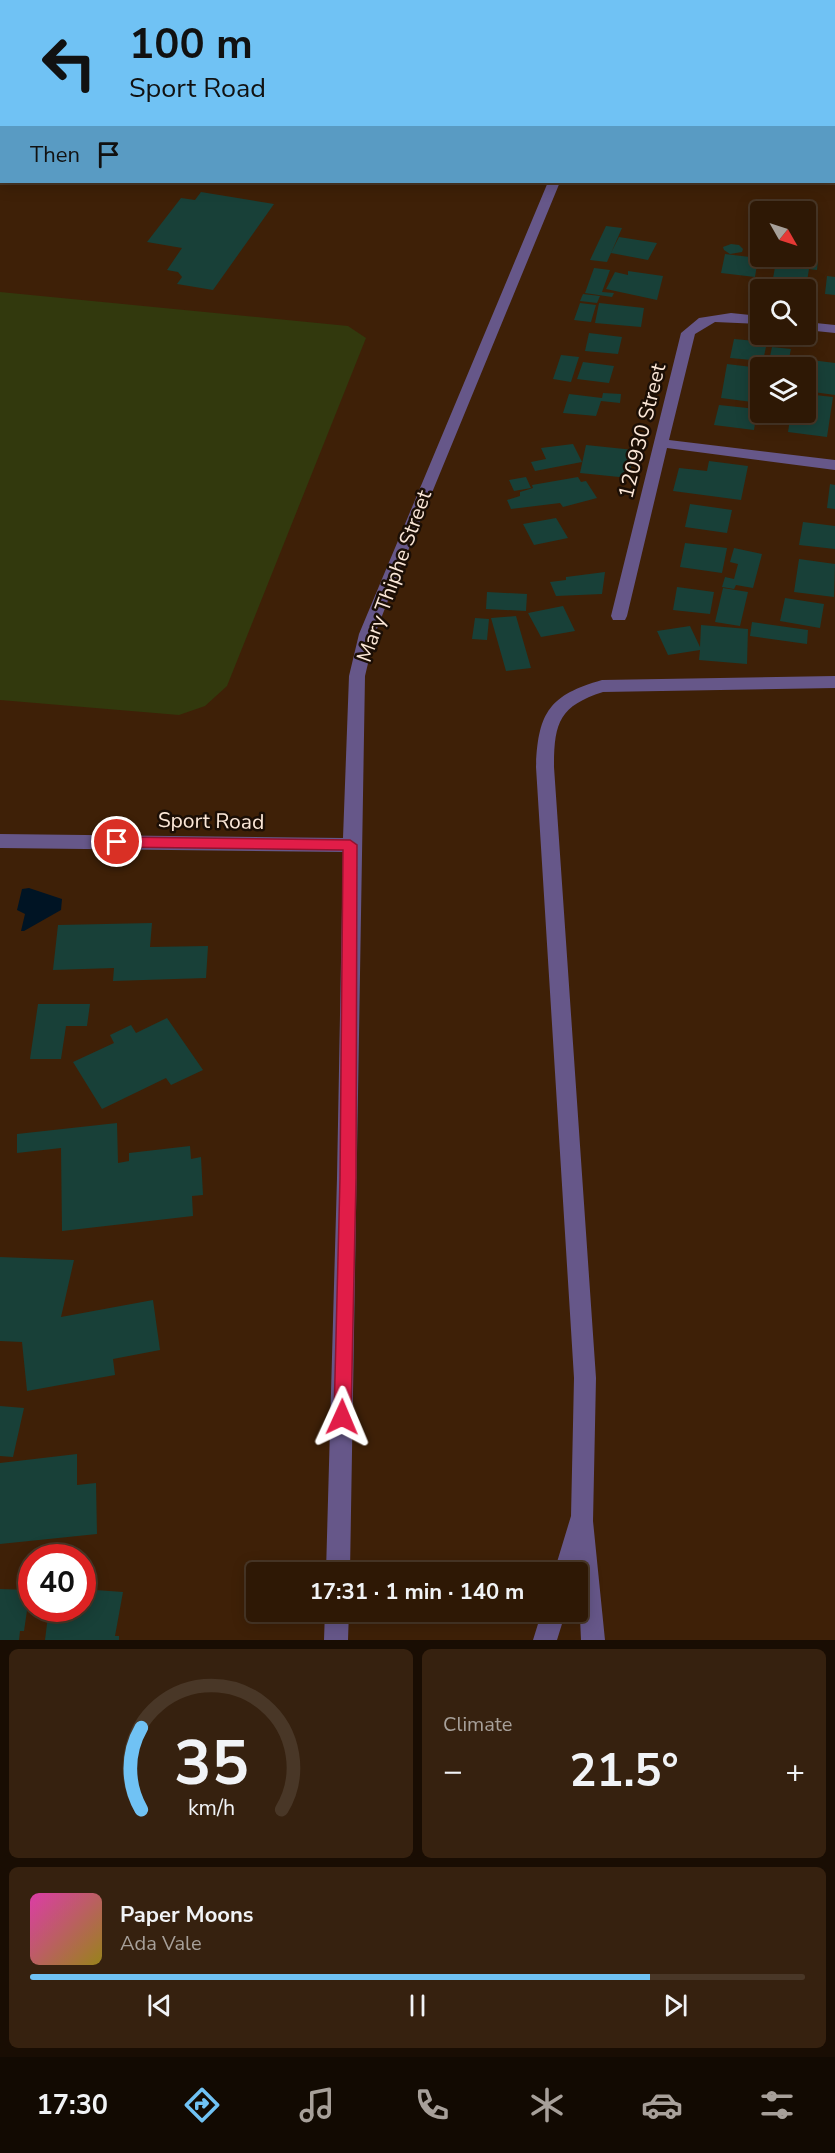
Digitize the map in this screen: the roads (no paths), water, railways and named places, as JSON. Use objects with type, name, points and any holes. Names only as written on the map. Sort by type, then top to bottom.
[{"type":"street","name":"Mary Thiphe Street","points":[[338,1562],[348,1178],[350,845],[357,676],[368,634],[554,183]]},
{"type":"street","name":"120930 Street","points":[[619,616],[688,333],[697,323],[706,318],[722,316],[750,319]]},
{"type":"street","points":[[816,327],[835,329]]},
{"type":"street","points":[[660,443],[835,465]]},
{"type":"street","points":[[593,1640],[583,1516],[585,1378],[545,767],[548,723],[556,708],[569,697],[602,686],[835,682]]},
{"type":"street","name":"Sport Road","points":[[0,841],[350,845]]},
{"type":"street","points":[[569,1562],[583,1516]]},
{"type":"street","points":[[336,1640],[337,1622]]},
{"type":"street","points":[[545,1640],[551,1622]]},
{"type":"water","points":[[29,888],[62,899],[61,910],[21,931],[25,914],[17,910],[22,889]]}]
